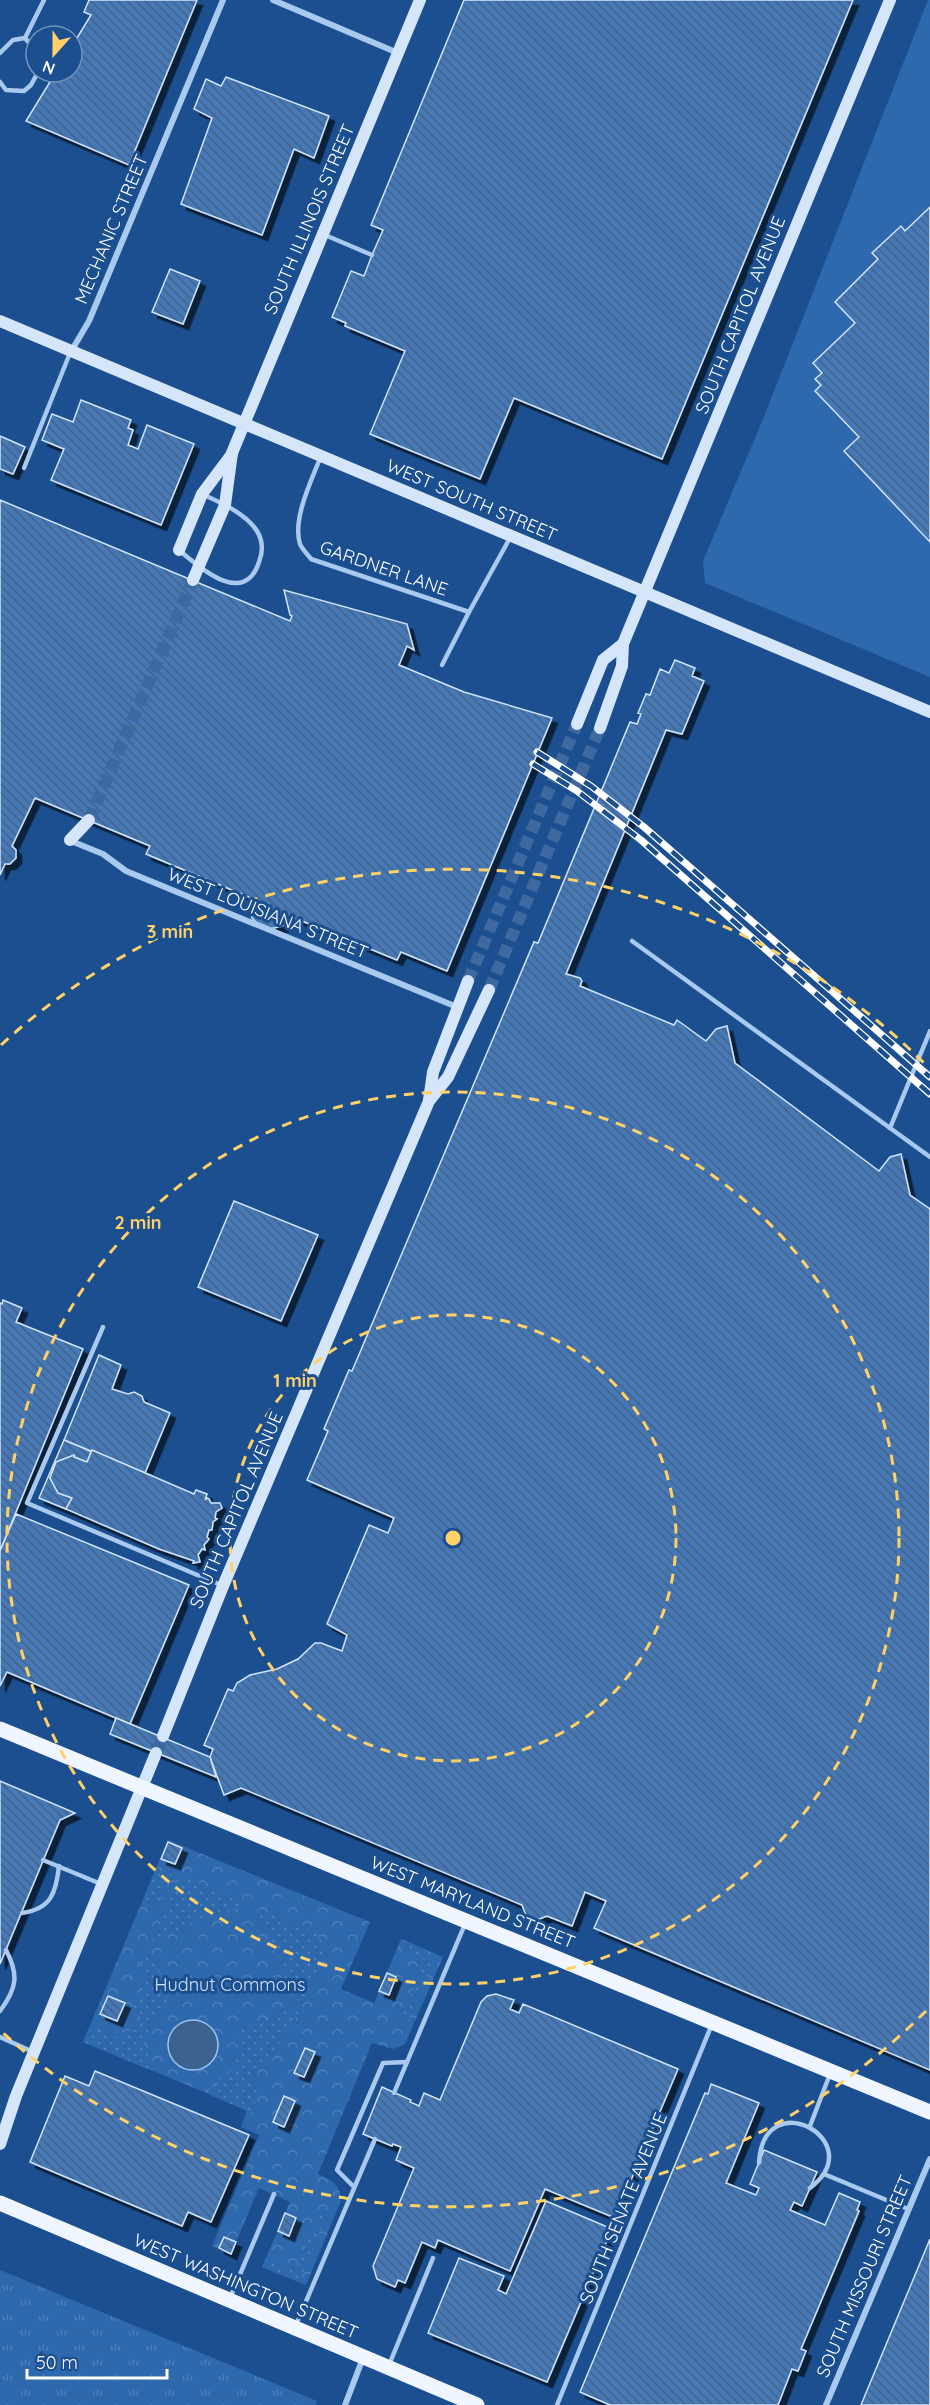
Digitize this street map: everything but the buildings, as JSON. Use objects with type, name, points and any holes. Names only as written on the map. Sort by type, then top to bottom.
[{"type":"main road","name":"SOUTH ILLINOIS STREET","points":[[179,550],[202,494],[232,453],[420,0]]},
{"type":"main road","name":"SOUTH CAPITOL AVENUE","points":[[600,728],[622,666],[623,644],[890,0]]},
{"type":"main road","name":"WEST SOUTH STREET","points":[[0,321],[930,712]]},
{"type":"main road","name":"SOUTH ILLINOIS STREET","points":[[193,580],[225,505],[232,453]]},
{"type":"main road","name":"SOUTH CAPITOL AVENUE","points":[[577,724],[603,660],[623,644]]},
{"type":"main road","points":[[70,840],[89,820]]},
{"type":"main road","name":"SOUTH CAPITOL AVENUE","points":[[163,1736],[223,1586],[429,1101],[433,1072],[468,981]]},
{"type":"main road","name":"SOUTH CAPITOL AVENUE","points":[[429,1101],[448,1077],[489,990]]},
{"type":"main road","name":"WEST MARYLAND STREET","points":[[0,1729],[930,2112]]},
{"type":"main road","points":[[0,2144],[16,2096],[156,1753]]},
{"type":"main road","name":"WEST WASHINGTON STREET","points":[[0,2203],[477,2405]]},
{"type":"street","name":"MECHANIC STREET","points":[[71,351],[89,321],[223,0]]},
{"type":"street","points":[[273,0],[398,53]]},
{"type":"street","name":"WEST LOUISIANA STREET","points":[[70,840],[103,854],[126,871],[458,1008]]},
{"type":"street","name":"SOUTH MISSOURI STREET","points":[[826,2405],[930,2159]]},
{"type":"street","points":[[345,2405],[363,2357]]},
{"type":"lane","points":[[32,24],[44,0]]},
{"type":"lane","points":[[0,53],[13,40],[24,38]]},
{"type":"lane","points":[[0,82],[6,90],[24,91],[32,84]]},
{"type":"lane","points":[[323,234],[372,255]]},
{"type":"lane","name":"MECHANIC STREET","points":[[24,468],[71,351]]},
{"type":"lane","name":"GARDNER LANE","points":[[321,456],[304,501],[298,525],[300,544],[311,559],[469,612]]},
{"type":"lane","points":[[179,550],[213,577],[237,584],[247,581],[257,569],[262,555],[262,544],[257,531],[225,505],[202,494]]},
{"type":"lane","points":[[441,664],[512,536]]},
{"type":"lane","points":[[632,941],[930,1157]]},
{"type":"lane","points":[[890,1128],[930,1031]]},
{"type":"lane","points":[[103,1327],[27,1503],[223,1586]]},
{"type":"lane","points":[[44,1860],[103,1886]]},
{"type":"lane","points":[[22,1912],[35,1911],[45,1905],[53,1894],[59,1866]]},
{"type":"lane","points":[[394,2093],[467,1920]]},
{"type":"lane","points":[[0,2011],[15,1987],[13,1964],[6,1950]]},
{"type":"lane","name":"SOUTH SENATE AVENUE","points":[[557,2405],[714,2022]]},
{"type":"lane","points":[[0,2037],[34,2053]]},
{"type":"lane","points":[[354,2187],[337,2170],[382,2063],[407,2062]]},
{"type":"lane","points":[[810,2126],[831,2071]]},
{"type":"lane","points":[[759,2163],[762,2142],[777,2126],[788,2123],[810,2126],[819,2133],[828,2152],[828,2163],[824,2174],[810,2188]]},
{"type":"lane","points":[[295,2328],[375,2139]]},
{"type":"lane","points":[[824,2174],[908,2208]]},
{"type":"lane","points":[[229,2300],[274,2194]]},
{"type":"lane","points":[[388,2367],[433,2259]]},
{"type":"green space","points":[[928,0],[930,0],[930,677],[705,583],[703,561],[763,419]]},
{"type":"green space","name":"Hudnut Commons","points":[[168,1840],[370,1922],[341,1989],[374,2003],[401,1939],[443,1957],[405,2044],[393,2049],[372,2043],[318,2174],[337,2187],[341,2201],[306,2285],[262,2267],[290,2202],[259,2188],[231,2254],[212,2246],[259,2135],[241,2127],[247,2110],[83,2042]]},
{"type":"green space","points":[[156,1868],[171,1874],[158,1906],[143,1899]]},
{"type":"green space","points":[[179,1875],[206,1886],[210,1893],[217,1890],[242,1901],[242,1905],[199,1922],[193,1920],[189,1926],[151,1942]]},
{"type":"green space","points":[[260,1909],[286,1919],[289,1926],[296,1924],[317,1933],[322,1941],[330,1938],[303,2003],[293,1998],[280,1965],[281,1959],[276,1955],[258,1911]]},
{"type":"green space","points":[[401,1939],[436,1954],[408,2021],[401,2018],[425,1961],[421,1956],[398,1947]]},
{"type":"green space","points":[[149,1945],[172,2003],[156,2016],[142,2047],[149,2051],[146,2059],[156,2064],[153,2071],[83,2042],[90,2026],[119,2038],[123,2030],[133,2031],[140,2024],[140,2013],[133,2006],[144,1980],[139,1970]]},
{"type":"green space","points":[[289,2009],[298,2012],[290,2031],[285,2030],[271,2063],[261,2063],[253,2070],[253,2081],[261,2088],[251,2113],[202,2091],[205,2084],[216,2088],[221,2075],[228,2074],[231,2069],[237,2058],[239,2047],[237,2030]]},
{"type":"green space","points":[[320,2214],[326,2217],[299,2282],[262,2267],[266,2259],[290,2270],[296,2268]]},
{"type":"green space","points":[[0,2270],[317,2401],[316,2405],[0,2405]]},
{"type":"shaded area","points":[[198,2020],[211,2027],[217,2035],[217,2055],[211,2063],[203,2069],[188,2070],[175,2063],[169,2055],[168,2040],[175,2027],[183,2021]]},
{"type":"tunnel","points":[[89,820],[193,580]]},
{"type":"tunnel","points":[[468,981],[577,724]]},
{"type":"tunnel","points":[[489,990],[600,728]]},
{"type":"tunnel","points":[[156,1753],[163,1736]]},
{"type":"railway","points":[[537,752],[591,786],[644,827],[930,1077]]},
{"type":"railway","points":[[533,764],[577,791],[641,840],[930,1094]]}]
